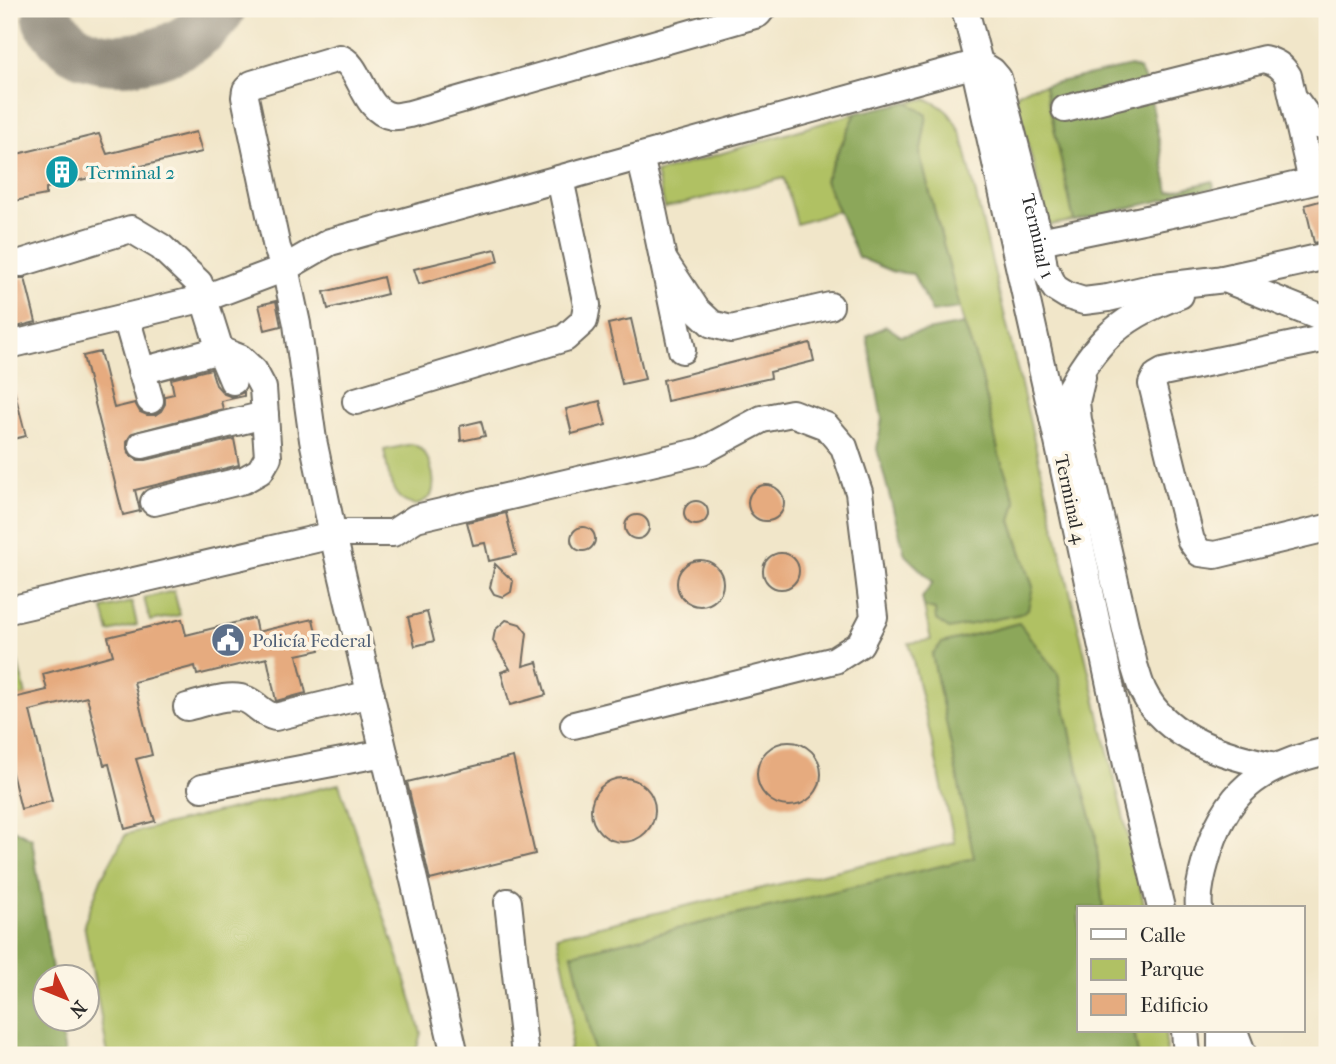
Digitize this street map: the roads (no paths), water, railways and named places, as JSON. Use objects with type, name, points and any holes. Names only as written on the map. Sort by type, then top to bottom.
[{"type":"street","points":[[455,1055],[384,753],[340,534],[313,440],[297,324],[285,268],[277,248],[245,97],[246,90],[252,84],[339,58],[345,59],[366,96],[380,110],[392,116],[410,114],[758,14],[762,9]]},
{"type":"street","name":"Terminal 1","points":[[970,11],[979,63],[977,78],[1053,418]]},
{"type":"street","points":[[1014,247],[1320,180],[1288,76],[1274,61],[1264,59],[1065,109]]},
{"type":"street","points":[[9,345],[205,298],[285,268],[330,242],[979,63]]},
{"type":"street","name":"Terminal 1","points":[[979,63],[998,78],[1040,241],[1044,267],[1055,288],[1084,301],[1155,287],[1217,282]]},
{"type":"street","points":[[1293,96],[1313,124],[1327,127]]},
{"type":"street","points":[[640,157],[682,350]]},
{"type":"street","points":[[356,401],[565,338],[584,321],[587,305],[560,179]]},
{"type":"street","points":[[21,263],[131,229],[147,237],[199,283],[220,351],[268,457],[260,471],[244,480],[154,502]]},
{"type":"street","points":[[1053,418],[1075,378],[1093,353],[1113,331],[1132,316],[1156,303],[1217,282],[1327,256]]},
{"type":"street","points":[[663,259],[696,309],[712,324],[731,329],[830,306]]},
{"type":"street","points":[[1217,282],[1327,320]]},
{"type":"street","points":[[1217,282],[1327,332]]},
{"type":"street","points":[[126,317],[150,400]]},
{"type":"street","points":[[1327,338],[1163,372],[1156,376],[1152,384],[1191,541],[1200,553],[1215,555],[1327,528]]},
{"type":"street","points":[[141,371],[220,351],[240,358],[254,371],[263,388],[244,403],[142,445]]},
{"type":"street","points":[[1093,353],[1079,385],[1076,402],[1078,420],[1134,665],[1143,691],[1159,714],[1198,743],[1238,759],[1276,766]]},
{"type":"street","points":[[9,610],[340,534],[393,533],[416,518],[702,451],[762,419],[792,414],[825,426],[845,447],[859,492],[874,617],[860,644],[835,660],[575,725]]},
{"type":"street","name":"Terminal 4","points":[[1053,418],[1129,774],[1161,906]]},
{"type":"street","points":[[187,707],[231,697],[243,698],[265,715],[275,717],[371,694]]},
{"type":"street","points":[[1199,906],[1203,871],[1212,838],[1229,805],[1250,782],[1276,766],[1327,751]]},
{"type":"street","points":[[202,788],[384,753]]},
{"type":"street","points":[[508,902],[525,1055]]},
{"type":"street","points":[[1185,1032],[1187,1055]]},
{"type":"street","points":[[1221,1032],[1221,1055]]},
{"type":"street","points":[[1234,1032],[1243,1055]]},
{"type":"place","name":"Terminal 2","points":[[62,172]]},
{"type":"place","name":"Policía Federal","points":[[228,640]]}]
